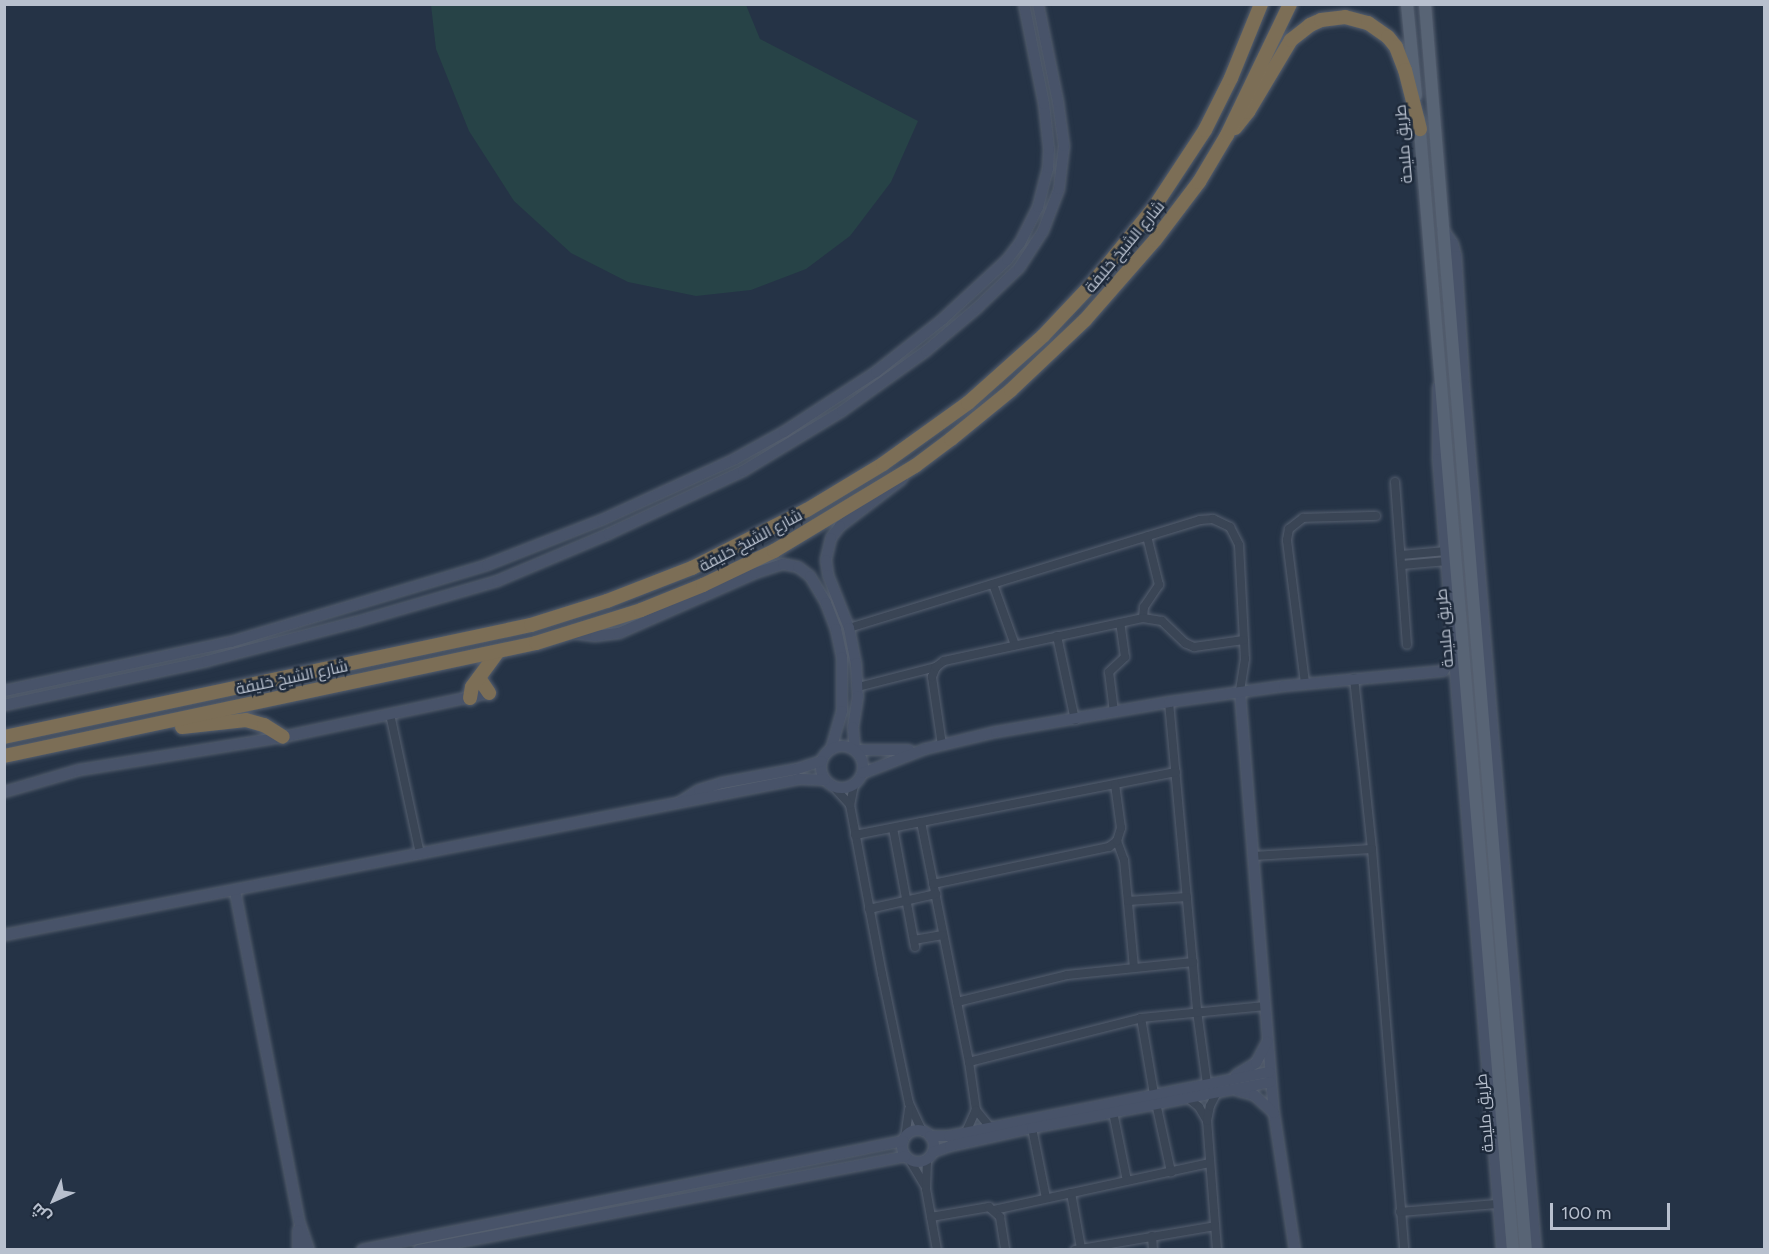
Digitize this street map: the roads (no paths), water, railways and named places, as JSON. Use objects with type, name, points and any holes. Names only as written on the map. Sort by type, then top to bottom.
[{"type":"highway","name":"شارع الشيخ خليفة","points":[[7,736],[531,625],[607,601],[693,568],[807,510],[883,464],[968,403],[1014,363],[1071,307],[1120,251],[1172,183],[1215,113],[1262,4]]},
{"type":"highway","points":[[1244,46],[1255,35],[1268,4]]},
{"type":"highway","name":"شارع الشيخ خليفة","points":[[6,756],[497,653],[571,633],[641,610],[774,551],[915,466],[1004,397],[1085,320],[1177,212],[1209,167],[1227,135],[1290,4]]},
{"type":"highway","points":[[1227,135],[1244,119],[1291,40],[1310,25],[1345,17],[1368,23],[1388,38],[1401,58],[1420,129]]},
{"type":"highway","points":[[470,698],[479,678],[497,653]]},
{"type":"highway","points":[[479,678],[489,693]]},
{"type":"highway","points":[[162,723],[180,727],[246,720],[264,725],[282,737]]},
{"type":"main road","name":"طريق مليحة","points":[[1407,4],[1420,129],[1513,1250]]},
{"type":"main road","name":"طريق مليحة","points":[[1425,4],[1442,228],[1526,1191],[1526,1250]]},
{"type":"main road","points":[[1478,649],[1486,638]]},
{"type":"main road","points":[[1462,783],[1474,795]]},
{"type":"main road","points":[[1474,913],[1483,895]]},
{"type":"street","points":[[4,691],[231,642],[487,565],[671,490],[760,446],[834,400],[901,353],[952,312],[1007,260],[1020,243],[1034,216],[1048,168],[1047,125],[1024,4]]},
{"type":"street","points":[[4,705],[207,662],[447,596],[528,569],[678,502],[767,457],[842,411],[909,364],[1003,285],[1032,251],[1043,231],[1056,200],[1064,146],[1060,114],[1038,4]]},
{"type":"street","points":[[1442,228],[1453,244],[1456,256],[1526,1191],[1536,1250]]},
{"type":"street","points":[[1441,378],[1437,395],[1437,425],[1446,556],[1455,657],[1462,783],[1502,1250]]},
{"type":"street","points":[[863,773],[862,758],[855,750],[853,727],[858,687],[849,628],[826,567],[828,545],[840,526],[884,495],[915,466]]},
{"type":"street","points":[[1395,482],[1407,645]]},
{"type":"street","points":[[1305,683],[1287,540],[1289,529],[1303,519],[1376,516]]},
{"type":"street","points":[[849,628],[1206,518],[1219,520],[1230,527],[1239,545],[1245,668],[1240,692],[1270,1077],[1296,1250]]},
{"type":"street","points":[[1143,618],[1144,607],[1159,585],[1147,536]]},
{"type":"street","points":[[1401,555],[1446,556]]},
{"type":"street","points":[[1402,565],[1446,556]]},
{"type":"street","points":[[571,633],[595,636],[619,633],[762,570],[783,564],[798,567],[810,576],[826,603],[836,629],[842,657],[842,711],[831,749],[822,761],[821,771],[850,805]]},
{"type":"street","points":[[447,596],[486,577],[489,573],[487,565]]},
{"type":"street","points":[[993,584],[1016,645]]},
{"type":"street","points":[[858,687],[936,667],[944,661],[1143,618],[1162,621],[1189,646],[1244,640]]},
{"type":"street","points":[[1114,712],[1109,672],[1125,657],[1120,623]]},
{"type":"street","points":[[1057,636],[1075,720]]},
{"type":"street","points":[[207,662],[204,659],[205,654],[231,642]]},
{"type":"street","points":[[938,1250],[926,1188],[933,1141],[909,1104],[850,805],[854,785],[863,773],[925,749],[1022,727],[1075,720],[1170,702],[1305,683],[1443,671],[1455,657]]},
{"type":"street","points":[[936,667],[932,682],[942,745]]},
{"type":"street","points":[[1443,671],[1456,683]]},
{"type":"street","points":[[1354,678],[1372,849],[1404,1250]]},
{"type":"street","points":[[4,792],[79,770],[282,737],[489,693]]},
{"type":"street","points":[[1170,702],[1197,1011],[1214,1086],[1207,1121],[1217,1250]]},
{"type":"street","points":[[390,714],[420,854]]},
{"type":"street","points":[[831,749],[841,746],[855,750],[881,752],[925,749]]},
{"type":"street","points":[[675,805],[709,786],[748,776],[797,769],[822,761]]},
{"type":"street","points":[[855,835],[1176,772]]},
{"type":"street","points":[[4,935],[799,779],[844,788],[854,785]]},
{"type":"street","points":[[933,884],[1104,848],[1116,841],[1122,828],[1115,784]]},
{"type":"street","points":[[921,822],[969,1062],[976,1110],[990,1127]]},
{"type":"street","points":[[893,828],[915,944],[943,935]]},
{"type":"street","points":[[1116,841],[1124,855],[1134,967]]},
{"type":"street","points":[[1253,856],[1372,849]]},
{"type":"street","points":[[235,891],[298,1221],[309,1250]]},
{"type":"street","points":[[870,909],[936,894]]},
{"type":"street","points":[[1128,901],[1187,897]]},
{"type":"street","points":[[957,1002],[1067,975],[1193,962]]},
{"type":"street","points":[[969,1062],[1141,1018],[1265,1006]]},
{"type":"street","points":[[1141,1018],[1171,1172]]},
{"type":"street","points":[[419,1250],[907,1157],[918,1162],[950,1146],[1113,1112],[1155,1099],[1188,1098],[1252,1067],[1268,1039]]},
{"type":"street","points":[[362,1250],[904,1139],[915,1131],[966,1132],[1270,1077]]},
{"type":"street","points":[[1214,1086],[1249,1093],[1259,1098],[1274,1113]]},
{"type":"street","points":[[1188,1098],[1199,1107],[1207,1121]]},
{"type":"street","points":[[909,1104],[904,1139],[907,1157],[926,1188]]},
{"type":"street","points":[[966,1132],[976,1110]]},
{"type":"street","points":[[1113,1112],[1127,1181]]},
{"type":"street","points":[[1032,1128],[1046,1198]]},
{"type":"street","points":[[994,1210],[1210,1163]]},
{"type":"street","points":[[1071,1193],[1078,1249],[1215,1226]]},
{"type":"street","points":[[1400,1212],[1497,1204]]},
{"type":"street","points":[[931,1217],[984,1206],[994,1210],[1002,1222],[1005,1250]]},
{"type":"street","points":[[298,1221],[298,1250]]},
{"type":"street","points":[[1152,1236],[1153,1250]]}]
